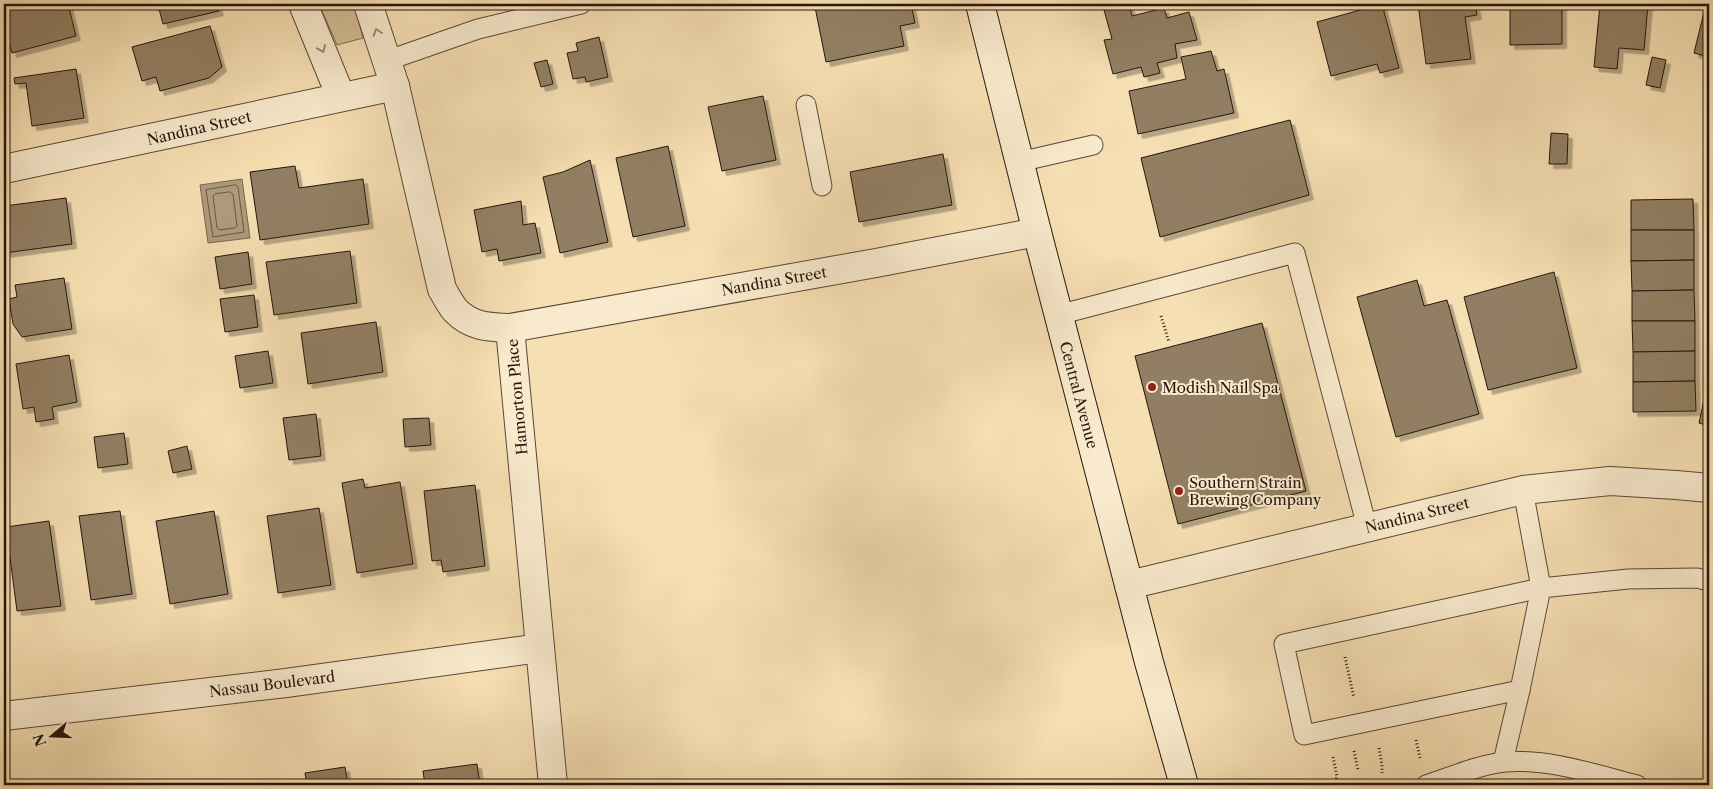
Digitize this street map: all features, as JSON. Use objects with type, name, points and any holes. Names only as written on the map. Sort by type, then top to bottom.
[{"type":"street","points":[[303,4],[341,97]]},
{"type":"street","name":"Hamorton Place","points":[[368,4],[395,86],[442,289],[455,310],[474,324],[486,327],[510,328],[553,785]]},
{"type":"street","name":"Central Avenue","points":[[980,4],[1058,315],[1149,662],[1184,785]]},
{"type":"street","name":"Nandina Street","points":[[4,169],[395,86]]},
{"type":"street","name":"Nandina Street","points":[[510,328],[876,263],[1037,232]]},
{"type":"street","name":"Nandina Street","points":[[1129,585],[1522,490],[1610,481],[1676,484],[1709,488]]},
{"type":"street","name":"Nassau Boulevard","points":[[4,716],[286,683],[540,648]]},
{"type":"lane","points":[[386,61],[478,29],[580,4]]},
{"type":"lane","points":[[806,106],[822,186]]},
{"type":"lane","points":[[1020,162],[1093,145]]},
{"type":"lane","points":[[1058,315],[1295,253],[1367,527]]},
{"type":"lane","points":[[1503,762],[1542,588],[1522,490]]},
{"type":"lane","points":[[1520,690],[1304,734],[1284,644],[1542,588],[1628,579],[1697,578],[1709,581]]},
{"type":"lane","points":[[1426,785],[1503,762],[1537,762],[1637,785]]},
{"type":"path","points":[[1340,632],[1359,723]]},
{"type":"path","points":[[1382,765],[1382,774]]},
{"type":"path","points":[[1335,784],[1337,776]]},
{"type":"shaded area","points":[[319,4],[354,4],[363,38],[337,45]]},
{"type":"water","points":[[242,179],[250,238],[208,243],[200,185]]},
{"type":"building","points":[[4,4],[68,4],[76,36],[12,53],[4,23]]},
{"type":"building","points":[[152,4],[217,4],[219,11],[163,24],[158,5],[152,6]]},
{"type":"building","points":[[832,4],[911,4],[915,23],[900,26],[904,46],[826,62],[815,7]]},
{"type":"building","points":[[1129,4],[1132,16],[1164,8],[1167,18],[1189,12],[1197,40],[1175,44],[1177,58],[1157,63],[1160,73],[1144,77],[1141,67],[1113,74],[1104,40],[1112,39],[1104,10]]},
{"type":"building","points":[[1382,4],[1399,68],[1380,73],[1377,64],[1331,76],[1317,22]]},
{"type":"building","points":[[1418,4],[1475,4],[1477,15],[1465,17],[1471,59],[1426,64]]},
{"type":"building","points":[[1510,4],[1562,4],[1562,44],[1510,45]]},
{"type":"building","points":[[1600,4],[1648,4],[1644,50],[1619,48],[1617,69],[1594,67]]},
{"type":"building","points":[[1706,4],[1709,4],[1709,57],[1694,53]]},
{"type":"building","points":[[210,26],[222,67],[209,78],[160,91],[156,77],[142,81],[132,47]]},
{"type":"building","points":[[599,37],[608,77],[586,82],[585,77],[573,79],[567,53],[578,51],[576,43]]},
{"type":"building","points":[[1211,51],[1217,71],[1224,69],[1234,113],[1138,134],[1129,91],[1186,79],[1181,57]]},
{"type":"building","points":[[1652,57],[1666,60],[1660,88],[1646,85]]},
{"type":"building","points":[[547,60],[553,84],[541,87],[534,63]]},
{"type":"building","points":[[76,69],[84,118],[32,126],[26,83],[15,84],[14,78]]},
{"type":"building","points":[[763,96],[776,160],[722,171],[708,107]]},
{"type":"building","points":[[1290,120],[1309,195],[1160,237],[1141,158]]},
{"type":"building","points":[[1551,133],[1568,134],[1567,164],[1549,164]]},
{"type":"building","points":[[668,146],[685,226],[633,237],[616,158]]},
{"type":"building","points":[[943,154],[952,205],[859,222],[850,172]]},
{"type":"building","points":[[590,160],[608,242],[560,253],[543,177],[563,172]]},
{"type":"building","points":[[295,166],[299,188],[363,179],[369,224],[260,240],[250,172]]},
{"type":"building","points":[[66,198],[72,244],[4,253],[4,206]]},
{"type":"building","points":[[1693,199],[1694,230],[1631,230],[1631,200]]},
{"type":"building","points":[[521,201],[523,225],[535,223],[541,253],[499,261],[497,249],[482,252],[474,210]]},
{"type":"building","points":[[1631,230],[1694,230],[1694,260],[1631,261]]},
{"type":"building","points":[[350,251],[357,303],[274,315],[266,262]]},
{"type":"building","points":[[248,252],[252,284],[220,289],[215,257]]},
{"type":"building","points":[[1694,260],[1694,290],[1632,291],[1631,261]]},
{"type":"building","points":[[1554,272],[1577,368],[1488,390],[1464,297]]},
{"type":"building","points":[[64,278],[72,329],[22,337],[13,324],[9,299],[17,297],[15,285]]},
{"type":"building","points":[[1417,280],[1424,306],[1447,300],[1479,414],[1396,437],[1357,297]]},
{"type":"building","points":[[1694,290],[1695,321],[1632,321],[1632,291]]},
{"type":"building","points":[[254,295],[258,327],[225,332],[220,299]]},
{"type":"building","points":[[1632,321],[1695,321],[1695,351],[1633,352]]},
{"type":"building","points":[[376,322],[383,372],[308,384],[301,333]]},
{"type":"building","points":[[1262,323],[1306,491],[1178,524],[1135,356]]},
{"type":"building","points":[[268,351],[273,383],[240,388],[235,356]]},
{"type":"building","points":[[1695,351],[1695,381],[1633,382],[1633,352]]},
{"type":"building","points":[[69,355],[77,402],[52,407],[54,419],[36,422],[34,407],[23,409],[16,364]]},
{"type":"building","points":[[1709,377],[1709,426],[1699,423]]},
{"type":"building","points":[[1695,381],[1696,411],[1633,412],[1633,382]]},
{"type":"building","points":[[316,414],[321,456],[289,460],[283,418]]},
{"type":"building","points":[[429,418],[431,445],[405,447],[403,419]]},
{"type":"building","points":[[124,433],[128,464],[98,468],[94,437]]},
{"type":"building","points":[[187,446],[192,469],[173,473],[168,451]]},
{"type":"building","points":[[363,479],[365,488],[400,482],[413,564],[357,573],[342,483]]},
{"type":"building","points":[[475,485],[485,566],[443,572],[441,560],[432,561],[424,491]]},
{"type":"building","points":[[319,508],[331,585],[278,593],[267,516]]},
{"type":"building","points":[[120,511],[132,594],[91,600],[79,516]]},
{"type":"building","points":[[214,511],[228,594],[170,604],[156,521]]},
{"type":"building","points":[[49,521],[61,606],[17,611],[6,527]]},
{"type":"building","points":[[477,764],[480,785],[425,785],[423,771]]},
{"type":"building","points":[[345,767],[348,785],[307,785],[305,773]]},
{"type":"place","name":"Modish Nail Spa","points":[[1152,387]]},
{"type":"place","name":"Southern Strain Brewing Company","points":[[1179,491]]}]
